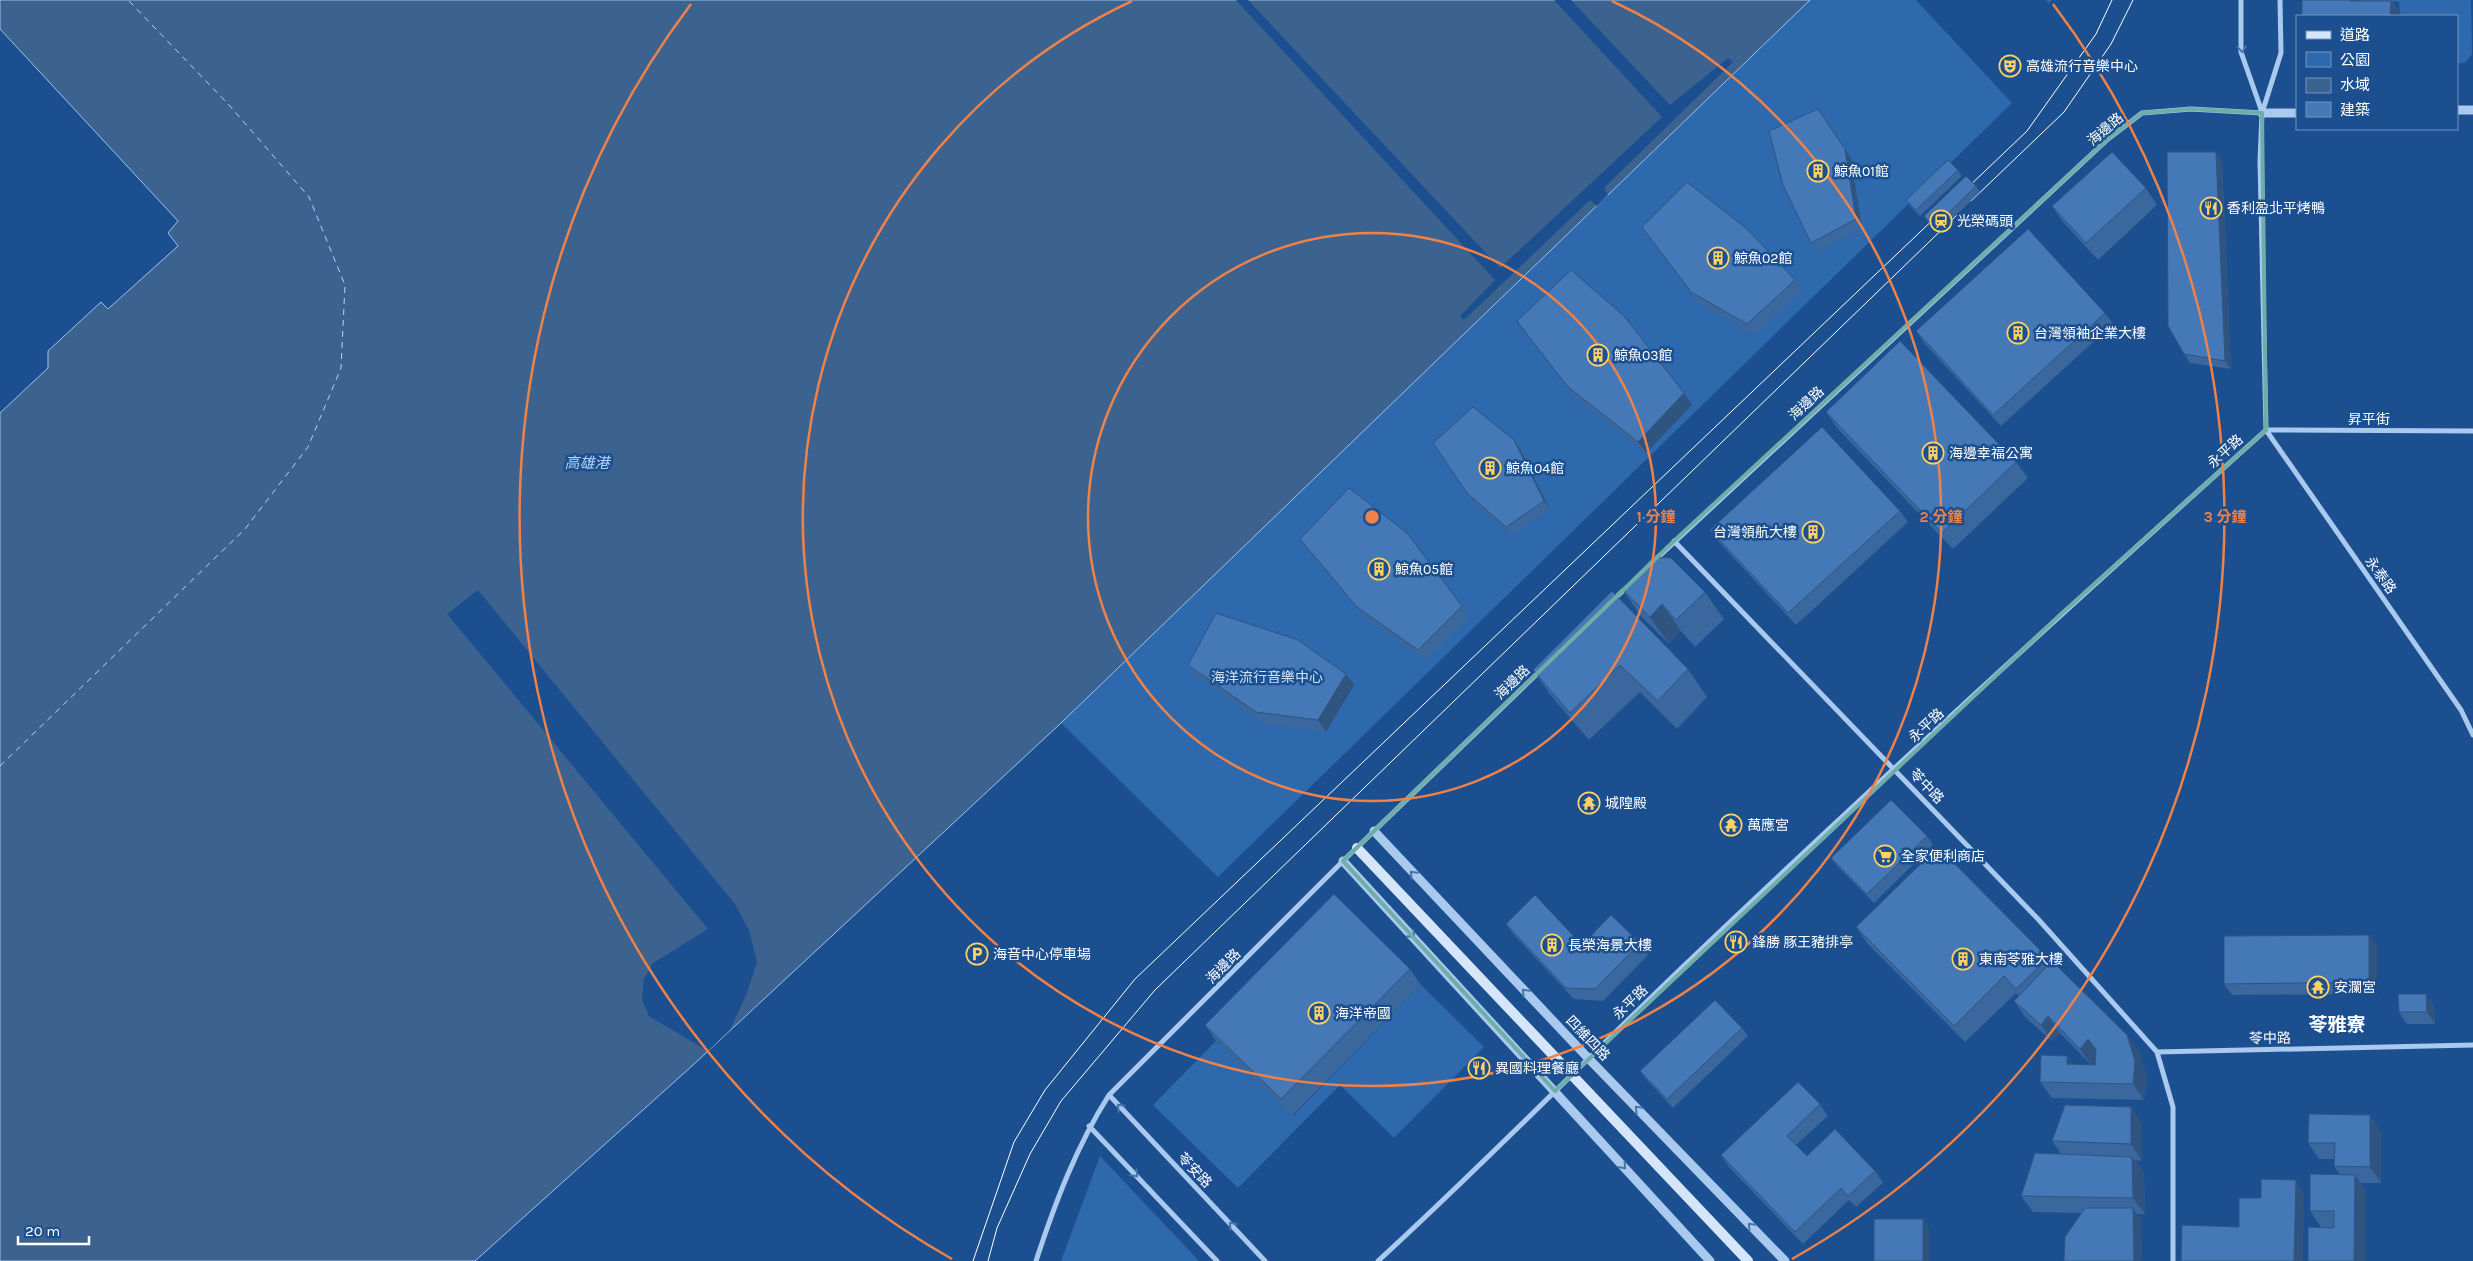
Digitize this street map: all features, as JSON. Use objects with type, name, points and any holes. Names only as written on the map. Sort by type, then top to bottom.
[{"type":"main road","points":[[1357,848],[1748,1261]]},
{"type":"street","points":[[2241,0],[2241,52],[2262,113]]},
{"type":"street","points":[[2266,430],[2260,173],[2262,113],[2281,53],[2280,0]]},
{"type":"street","name":"海邊路","points":[[1646,568],[2108,139],[2142,113],[2191,109],[2262,113]]},
{"type":"street","points":[[2458,110],[2473,110]]},
{"type":"street","points":[[2262,113],[2296,113]]},
{"type":"street","name":"昇平街","points":[[2266,430],[2473,430]]},
{"type":"street","name":"永泰路","points":[[2266,430],[2461,710],[2473,735]]},
{"type":"street","name":"永平路","points":[[1378,1261],[1434,1210],[1572,1073],[1895,769],[2060,615],[2266,430]]},
{"type":"street","name":"苓中路","points":[[1674,541],[2038,919],[2157,1052],[2173,1108],[2172,1261]]},
{"type":"street","points":[[1611,602],[1632,582]]},
{"type":"street","name":"海邊路","points":[[1036,1261],[1065,1177],[1089,1126],[1108,1095],[1343,861],[1548,663]]},
{"type":"street","name":"四維四路","points":[[1374,831],[1588,1058],[1785,1261]]},
{"type":"street","points":[[1343,861],[1710,1261]]},
{"type":"street","name":"苓中路","points":[[2157,1052],[2473,1046]]},
{"type":"street","name":"苓安路","points":[[1108,1095],[1265,1261]]},
{"type":"street","points":[[1089,1126],[1217,1261]]},
{"type":"highlighted area","points":[[2191,109],[2262,113],[2266,430],[2060,615],[1555,1091],[1343,861],[1674,541],[2108,139],[2142,113]]},
{"type":"green space","name":"海洋流行音樂中心","points":[[1810,0],[1916,0],[2012,103],[1218,877],[1061,723]]},
{"type":"green space","points":[[2399,0],[2471,0],[2472,54],[2465,63],[2458,63],[2458,15],[2400,15]]},
{"type":"green space","points":[[1421,985],[1484,1047],[1394,1138],[1340,1085],[1238,1188],[1153,1105],[1216,1041],[1293,1116]]},
{"type":"green space","points":[[1100,1156],[1199,1261],[1061,1261]]},
{"type":"water","name":"高雄港","points":[[0,0],[1810,0],[1061,723],[693,1065],[475,1261],[0,1261],[0,413],[48,368],[48,351],[101,302],[108,309],[178,246],[168,233],[178,221],[0,29]]},
{"type":"pier","points":[[1236,0],[1248,0],[1500,268],[1662,117],[1554,0],[1571,0],[1670,105],[1728,58],[1733,62],[1604,188],[1608,195],[1597,206],[1590,200],[1464,320],[1460,316],[1495,280]]},
{"type":"pier","points":[[478,590],[735,904],[749,930],[757,962],[747,993],[730,1030],[708,1051],[649,1016],[642,1000],[644,979],[653,963],[708,929],[447,614]]},
{"type":"building","points":[[2302,0],[2391,1],[2390,15],[2302,15]]},
{"type":"building","name":"鯨魚01館","points":[[1818,109],[1845,149],[1856,219],[1811,243],[1783,185],[1769,131]]},
{"type":"building","points":[[2112,152],[2146,188],[2086,243],[2052,206]]},
{"type":"building","points":[[2167,152],[2216,152],[2225,361],[2184,354],[2168,326]]},
{"type":"building","points":[[1948,160],[1958,170],[1916,210],[1906,200]]},
{"type":"building","points":[[1966,176],[1976,186],[1934,227],[1924,216]]},
{"type":"building","name":"鯨魚02館","points":[[1687,182],[1747,229],[1795,280],[1747,324],[1691,292],[1642,227]]},
{"type":"building","name":"台灣領袖企業大樓","points":[[2028,229],[2105,313],[1993,415],[1916,331]]},
{"type":"building","name":"鯨魚03館","points":[[1571,270],[1624,316],[1684,393],[1638,442],[1567,386],[1517,321]]},
{"type":"building","name":"海邊幸福公寓","points":[[1900,341],[2016,462],[1942,533],[1826,412]]},
{"type":"building","name":"鯨魚04館","points":[[1473,407],[1514,440],[1544,501],[1506,527],[1467,493],[1433,443]]},
{"type":"building","name":"台灣領航大樓","points":[[1822,427],[1900,511],[1788,613],[1710,530]]},
{"type":"building","name":"鯨魚05館","points":[[1349,488],[1407,533],[1462,606],[1418,650],[1357,607],[1300,539]]},
{"type":"building","points":[[1653,557],[1671,558],[1705,592],[1676,620],[1662,604],[1650,617],[1622,589]]},
{"type":"building","points":[[1612,591],[1688,669],[1658,701],[1620,665],[1570,713],[1533,670]]},
{"type":"building","points":[[1216,613],[1298,640],[1346,674],[1318,720],[1256,712],[1188,665]]},
{"type":"building","name":"全家便利商店","points":[[1891,800],[1927,836],[1867,894],[1831,858]]},
{"type":"building","name":"東南苓雅大樓","points":[[1938,847],[2048,958],[2016,989],[2004,976],[1954,1026],[1856,927]]},
{"type":"building","name":"海洋帝國","points":[[1334,894],[1410,969],[1281,1099],[1205,1025]]},
{"type":"building","name":"長榮海景大樓","points":[[1535,895],[1582,945],[1611,915],[1640,943],[1595,989],[1566,988],[1506,924]]},
{"type":"building","name":"安瀾宮","points":[[2369,935],[2369,982],[2224,984],[2224,936]]},
{"type":"building","points":[[2052,961],[2127,1035],[2135,1061],[2133,1084],[2040,1082],[2041,1055],[2067,1056],[2067,1064],[2095,1065],[2096,1049],[2088,1039],[2080,1049],[2048,1016],[2041,1025],[2014,1001]]},
{"type":"building","points":[[2398,994],[2426,994],[2427,1012],[2399,1012]]},
{"type":"building","points":[[1715,1000],[1742,1028],[1667,1099],[1640,1071]]},
{"type":"building","points":[[1798,1082],[1820,1104],[1787,1136],[1807,1156],[1835,1129],[1875,1171],[1848,1196],[1841,1188],[1795,1232],[1721,1155]]},
{"type":"building","points":[[2065,1105],[2131,1107],[2131,1144],[2052,1141]]},
{"type":"building","points":[[2309,1114],[2370,1115],[2370,1167],[2334,1166],[2335,1143],[2308,1143]]},
{"type":"building","points":[[2035,1153],[2132,1157],[2133,1198],[2021,1196]]},
{"type":"building","points":[[2310,1174],[2355,1175],[2354,1261],[2308,1261],[2308,1227],[2334,1228],[2334,1211],[2310,1211]]},
{"type":"building","points":[[2261,1179],[2296,1180],[2294,1261],[2181,1261],[2182,1225],[2239,1227],[2239,1198],[2261,1198]]},
{"type":"building","points":[[2085,1208],[2133,1208],[2134,1261],[2064,1261],[2065,1237]]},
{"type":"building","points":[[1874,1219],[1923,1219],[1923,1261],[1874,1261]]},
{"type":"ferry route","points":[[0,766],[245,529],[308,447],[341,368],[345,285],[309,197],[229,105],[128,0]]},
{"type":"tram line","points":[[1963,192],[2027,131],[2096,34],[2112,0]]},
{"type":"tram line","points":[[1971,201],[2064,112],[2111,44],[2133,0]]},
{"type":"tram line","points":[[973,1261],[1014,1142],[1045,1090],[1135,979],[1939,214]]},
{"type":"tram line","points":[[988,1261],[997,1228],[1030,1154],[1061,1101],[1155,990],[1957,215]]},
{"type":"place","name":"高雄流行音樂中心","points":[[2010,66]]},
{"type":"place","name":"鯨魚01館","points":[[1818,171]]},
{"type":"place","name":"香利盈北平烤鴨","points":[[2211,208]]},
{"type":"place","name":"光榮碼頭","points":[[1941,221]]},
{"type":"place","name":"鯨魚02館","points":[[1718,258]]},
{"type":"place","name":"台灣領袖企業大樓","points":[[2018,333]]},
{"type":"place","name":"鯨魚03館","points":[[1598,355]]},
{"type":"place","name":"海邊幸福公寓","points":[[1933,453]]},
{"type":"place","name":"鯨魚04館","points":[[1490,468]]},
{"type":"place","name":"台灣領航大樓","points":[[1813,532]]},
{"type":"place","name":"鯨魚05館","points":[[1379,569]]},
{"type":"place","name":"城隍殿","points":[[1589,803]]},
{"type":"place","name":"萬應宮","points":[[1731,825]]},
{"type":"place","name":"全家便利商店","points":[[1885,856]]},
{"type":"place","name":"鋒勝 豚王豬排亭","points":[[1736,942]]},
{"type":"place","name":"長榮海景大樓","points":[[1552,945]]},
{"type":"place","name":"海音中心停車場","points":[[977,954]]},
{"type":"place","name":"東南苓雅大樓","points":[[1963,959]]},
{"type":"place","name":"安瀾宮","points":[[2318,987]]},
{"type":"place","name":"海洋帝國","points":[[1319,1013]]},
{"type":"place","name":"異國料理餐廳","points":[[1479,1068]]},
{"type":"district","name":"苓雅寮","points":[[2337,1024]]}]
